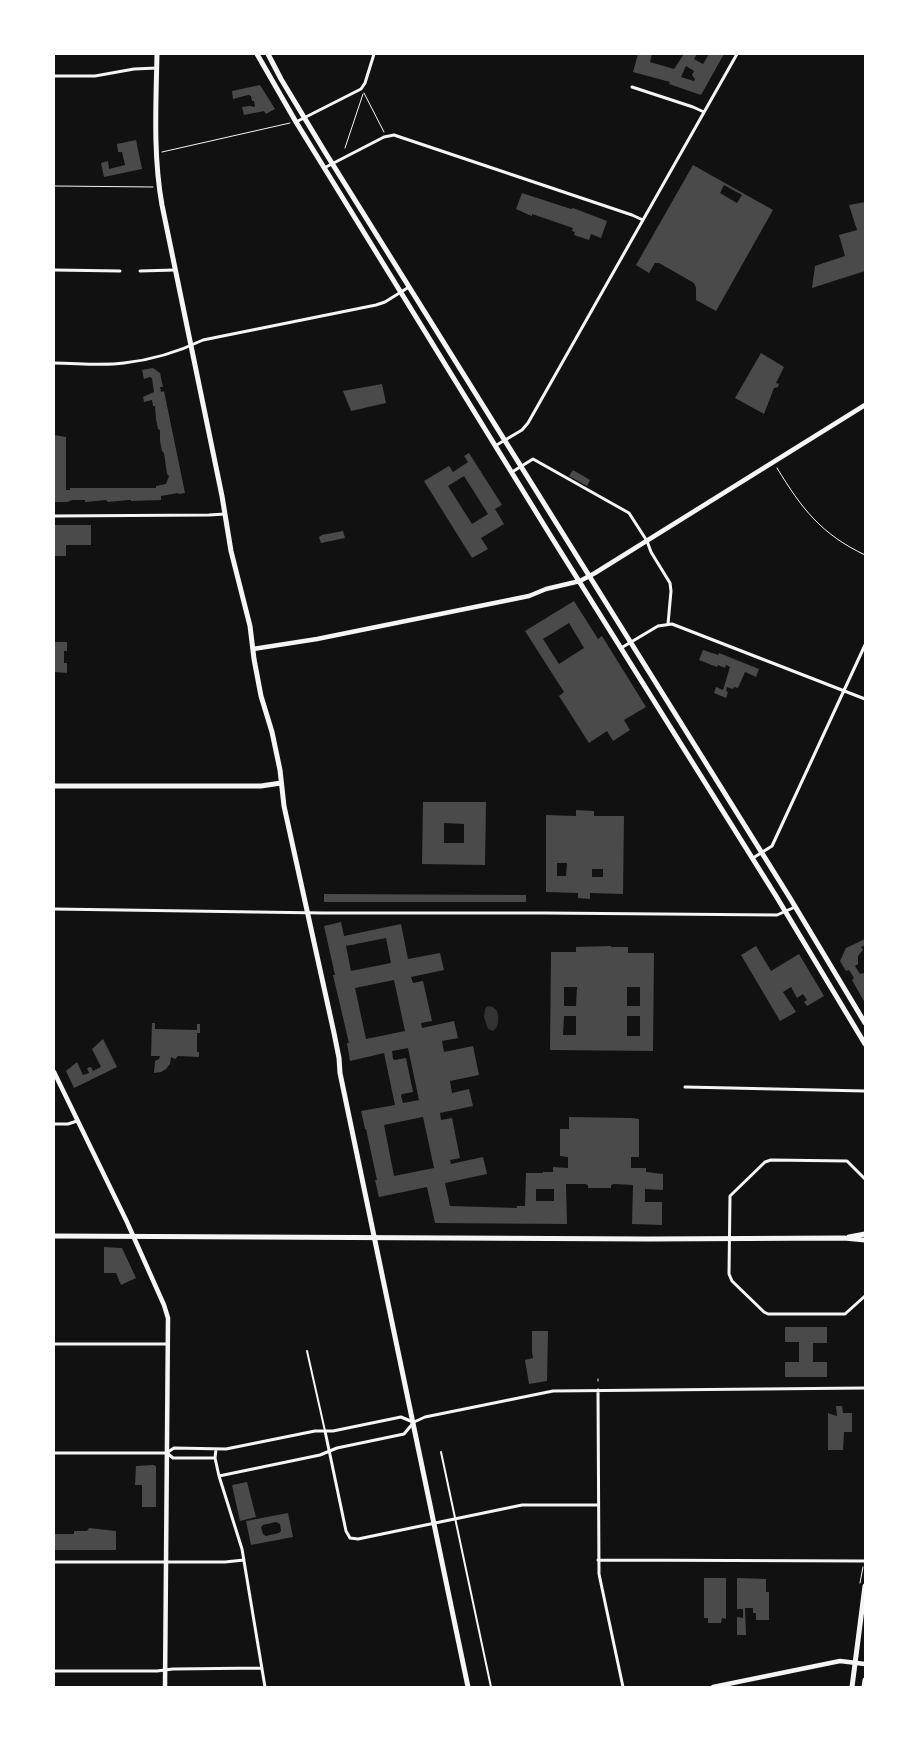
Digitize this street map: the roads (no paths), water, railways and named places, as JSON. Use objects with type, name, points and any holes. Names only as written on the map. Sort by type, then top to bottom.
[{"type":"main road","points":[[157,54],[155,135],[158,186],[237,578],[244,598],[259,687],[272,732],[284,806],[324,985],[339,1058],[340,1073],[468,1687]]},
{"type":"main road","points":[[257,54],[324,168],[511,472],[786,912],[865,1043]]},
{"type":"main road","points":[[268,54],[332,163],[761,852],[865,1024]]},
{"type":"main road","points":[[633,668],[643,662]]},
{"type":"main road","points":[[671,728],[680,723]]},
{"type":"main road","points":[[704,781],[713,776]]},
{"type":"main road","points":[[54,786],[261,786],[281,783]]},
{"type":"main road","points":[[733,828],[742,822]]},
{"type":"main road","points":[[845,1010],[854,1005]]},
{"type":"main road","points":[[844,1238],[865,1234]]},
{"type":"main road","points":[[54,1236],[844,1238],[865,1240]]},
{"type":"main road","points":[[852,1687],[865,1586]]},
{"type":"main road","points":[[864,1687],[865,1680]]},
{"type":"street","points":[[296,122],[361,90],[374,54]]},
{"type":"street","points":[[496,446],[522,430],[528,423],[737,54]]},
{"type":"street","points":[[54,76],[95,76],[134,69],[157,68]]},
{"type":"street","points":[[632,87],[704,112]]},
{"type":"street","points":[[324,168],[387,136],[397,136],[643,220]]},
{"type":"street","points":[[54,270],[120,271]]},
{"type":"street","points":[[140,271],[175,270]]},
{"type":"street","points":[[54,363],[124,363],[180,351],[203,340],[376,305],[409,286]]},
{"type":"street","points":[[253,649],[317,639],[515,598],[580,581],[865,405]]},
{"type":"street","points":[[511,472],[533,459],[629,513],[647,541],[651,552],[670,585],[668,624]]},
{"type":"street","points":[[54,516],[225,514]]},
{"type":"street","points":[[621,648],[655,627],[668,624],[865,699]]},
{"type":"street","points":[[752,858],[772,846],[865,645]]},
{"type":"street","points":[[54,909],[307,913],[777,915],[795,908]]},
{"type":"street","points":[[54,1072],[133,1237],[166,1311],[169,1324],[165,1687]]},
{"type":"street","points":[[685,1086],[865,1091]]},
{"type":"street","points":[[54,1124],[68,1124],[78,1120]]},
{"type":"street","points":[[865,1179],[847,1161],[768,1160],[730,1196],[729,1239],[730,1278],[767,1314],[845,1314],[865,1296]]},
{"type":"street","points":[[54,1344],[169,1344]]},
{"type":"street","points":[[220,1476],[320,1455],[337,1448],[404,1434],[414,1422],[421,1418],[554,1391],[865,1388]]},
{"type":"street","points":[[598,1390],[598,1560],[622,1687]]},
{"type":"street","points":[[54,1453],[167,1453],[174,1448],[226,1449],[315,1431],[333,1431],[401,1417],[414,1422]]},
{"type":"street","points":[[325,1431],[346,1531],[350,1538],[358,1539],[522,1506],[598,1506]]},
{"type":"street","points":[[216,1449],[215,1458],[244,1560],[265,1687]]},
{"type":"street","points":[[167,1453],[173,1458],[215,1458]]},
{"type":"street","points":[[54,1562],[244,1560]]},
{"type":"street","points":[[598,1560],[865,1561]]},
{"type":"street","points":[[713,1687],[840,1661],[865,1664]]},
{"type":"street","points":[[54,1671],[262,1668]]},
{"type":"lane","points":[[307,1351],[325,1431]]},
{"type":"lane","points":[[442,1452],[491,1687]]}]
